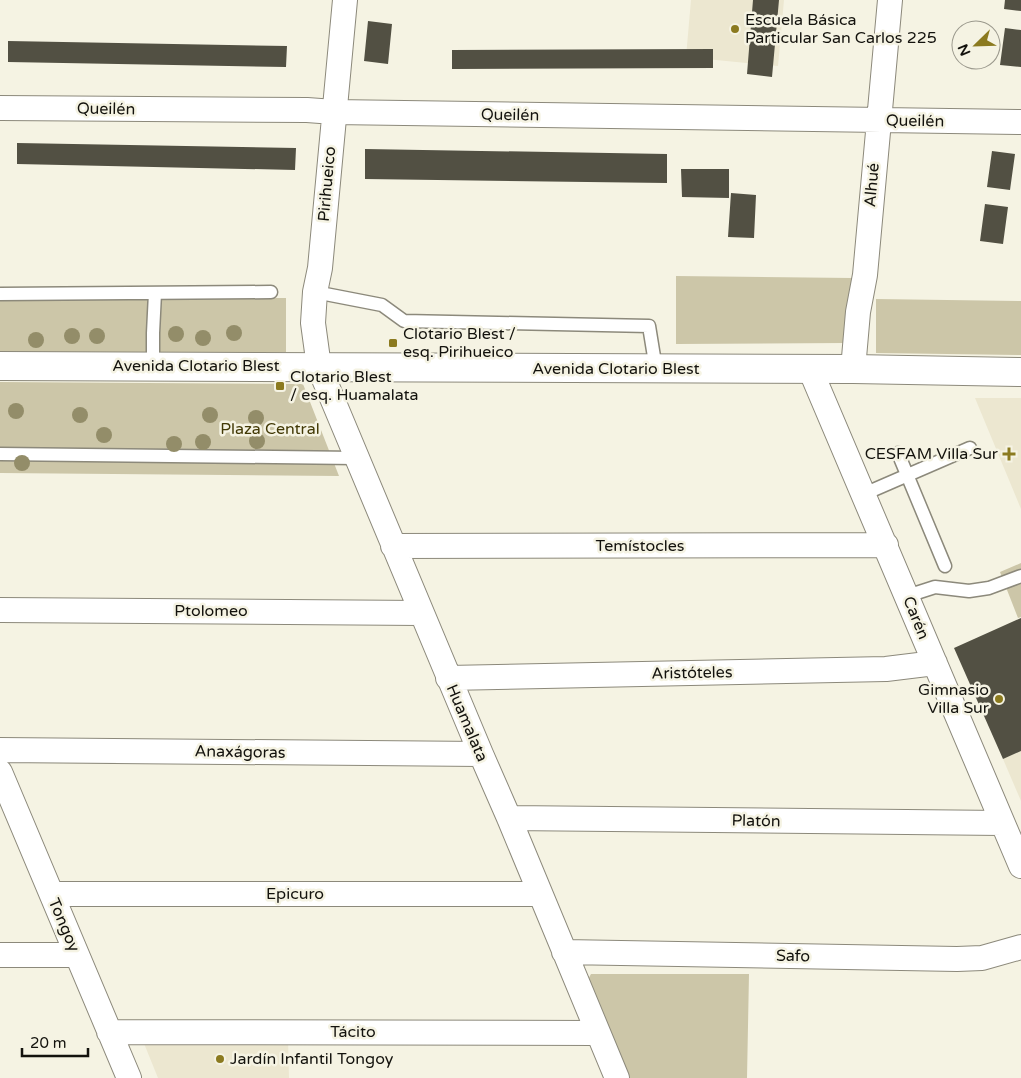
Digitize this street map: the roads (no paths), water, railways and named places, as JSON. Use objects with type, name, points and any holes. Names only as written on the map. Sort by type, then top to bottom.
[{"type":"main road","name":"Avenida Clotario Blest","points":[[0,366],[810,369],[1021,372]]},
{"type":"street","name":"Pirihueico","points":[[318,367],[313,323],[315,292],[320,268],[345,0]]},
{"type":"street","name":"Alhué","points":[[853,370],[858,312],[865,275],[890,0]]},
{"type":"street","name":"Queilén","points":[[0,108],[307,110],[334,112],[1021,122]]},
{"type":"street","name":"Huamalata","points":[[318,367],[617,1078]]},
{"type":"street","name":"Carén","points":[[810,369],[1021,866]]},
{"type":"street","name":"Temístocles","points":[[393,546],[886,545]]},
{"type":"street","name":"Ptolomeo","points":[[0,610],[421,613]]},
{"type":"street","name":"Aristóteles","points":[[448,678],[886,669],[935,663]]},
{"type":"street","name":"Anaxágoras","points":[[0,750],[481,754]]},
{"type":"street","name":"Tongoy","points":[[0,772],[9,815],[52,894],[129,1078]]},
{"type":"street","name":"Platón","points":[[509,818],[1002,823]]},
{"type":"street","name":"Epicuro","points":[[52,894],[539,894]]},
{"type":"street","name":"Safo","points":[[564,952],[982,958],[1021,947]]},
{"type":"street","points":[[0,955],[77,955]]},
{"type":"street","name":"Tácito","points":[[109,1032],[598,1033]]},
{"type":"lane","points":[[0,294],[271,292]]},
{"type":"lane","points":[[315,292],[382,305],[404,321],[649,326],[656,369]]},
{"type":"lane","points":[[153,366],[156,293]]},
{"type":"lane","points":[[864,494],[970,448]]},
{"type":"lane","points":[[898,453],[945,566]]},
{"type":"lane","points":[[0,454],[356,458]]},
{"type":"lane","points":[[907,596],[935,587],[969,591],[989,588],[1021,576]]},
{"type":"place","name":"Escuela Básica Particular San Carlos 225","points":[[735,29]]},
{"type":"place","name":"Clotario Blest / esq. Pirihueico","points":[[393,343]]},
{"type":"place","name":"Clotario Blest / esq. Huamalata","points":[[280,386]]},
{"type":"place","name":"CESFAM Villa Sur","points":[[1009,454]]},
{"type":"place","name":"Gimnasio Villa Sur","points":[[999,699]]},
{"type":"place","name":"Jardín Infantil Tongoy","points":[[220,1059]]},
{"type":"park label","name":"Plaza Central","points":[[270,429]]}]
